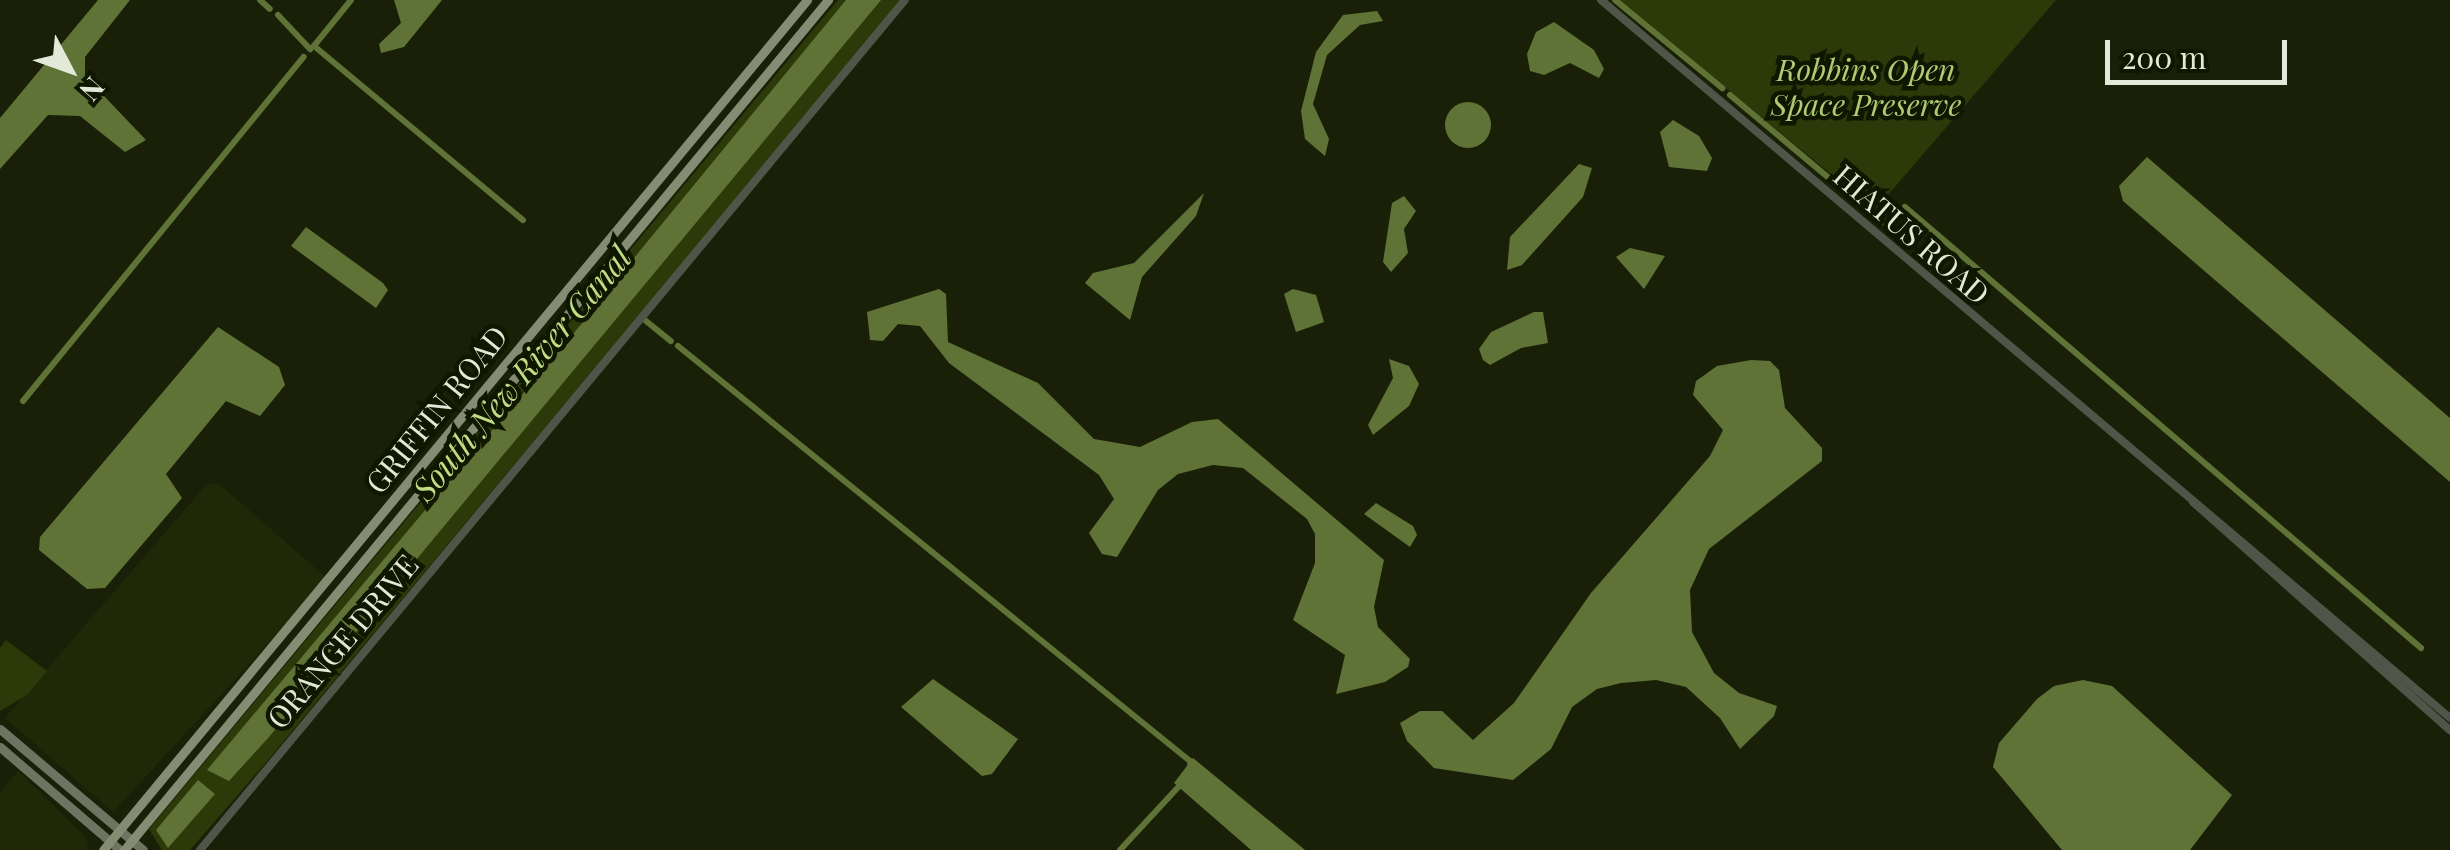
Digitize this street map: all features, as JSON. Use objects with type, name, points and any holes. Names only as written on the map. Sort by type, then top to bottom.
[{"type":"main road","name":"GRIFFIN ROAD","points":[[106,846],[807,0]]},
{"type":"main road","name":"GRIFFIN ROAD","points":[[122,850],[828,0]]},
{"type":"main road","points":[[360,565],[361,540]]},
{"type":"main road","points":[[320,613],[328,579]]},
{"type":"main road","points":[[0,729],[143,850]]},
{"type":"main road","points":[[0,747],[106,846],[122,850]]},
{"type":"street","name":"ORANGE DRIVE","points":[[200,850],[905,0]]},
{"type":"street","name":"HIATUS ROAD","points":[[1602,0],[2450,718]]},
{"type":"street","name":"HIATUS ROAD","points":[[2193,502],[2450,730]]},
{"type":"shaded area","points":[[98,0],[130,0],[85,57],[85,76],[146,140],[125,152],[80,116],[48,115],[0,169],[0,118]]},
{"type":"shaded area","points":[[394,0],[442,0],[404,47],[381,53],[379,44],[401,23]]},
{"type":"shaded area","points":[[846,0],[881,0],[269,737],[229,781],[207,770],[604,297],[599,290],[608,277],[620,275]]},
{"type":"shaded area","points":[[1377,11],[1383,21],[1360,25],[1327,55],[1313,104],[1329,139],[1325,156],[1305,139],[1301,111],[1316,52],[1343,15]]},
{"type":"shaded area","points":[[1554,22],[1594,50],[1604,69],[1599,78],[1570,63],[1544,75],[1530,71],[1527,54],[1536,32]]},
{"type":"shaded area","points":[[1468,102],[1484,109],[1491,125],[1484,141],[1468,148],[1452,141],[1445,125],[1452,109]]},
{"type":"shaded area","points":[[1673,120],[1699,136],[1712,158],[1707,171],[1669,167],[1660,132]]},
{"type":"shaded area","points":[[2147,157],[2450,418],[2450,482],[2123,201],[2119,186]]},
{"type":"shaded area","points":[[1579,164],[1592,168],[1583,197],[1522,265],[1507,270],[1510,237]]},
{"type":"shaded area","points":[[1204,193],[1196,216],[1142,277],[1130,320],[1085,283],[1093,273],[1134,263]]},
{"type":"shaded area","points":[[1404,196],[1416,211],[1404,229],[1408,253],[1391,272],[1383,262],[1392,203]]},
{"type":"shaded area","points":[[306,227],[383,283],[388,290],[376,308],[291,246]]},
{"type":"shaded area","points":[[1630,248],[1665,256],[1644,289],[1616,257]]},
{"type":"shaded area","points":[[939,289],[946,294],[948,342],[1038,383],[1094,439],[1140,447],[1192,422],[1218,419],[1384,560],[1374,607],[1378,627],[1410,659],[1408,667],[1385,682],[1336,694],[1345,655],[1293,620],[1315,563],[1315,534],[1307,519],[1243,468],[1213,465],[1178,474],[1158,490],[1117,557],[1102,554],[1089,533],[1114,499],[1099,475],[949,363],[920,326],[898,324],[883,341],[870,340],[867,312]]},
{"type":"shaded area","points":[[1293,289],[1316,295],[1324,322],[1296,332],[1284,294]]},
{"type":"shaded area","points":[[1534,312],[1543,312],[1548,343],[1521,348],[1490,365],[1483,360],[1479,349],[1491,332]]},
{"type":"shaded area","points":[[218,327],[279,367],[285,385],[260,416],[226,401],[166,474],[182,498],[105,588],[87,589],[39,550],[40,537]]},
{"type":"shaded area","points":[[1389,359],[1409,366],[1419,384],[1409,406],[1373,435],[1368,425],[1393,378]]},
{"type":"shaded area","points":[[1770,361],[1779,370],[1785,408],[1822,448],[1822,461],[1709,549],[1690,590],[1692,632],[1714,673],[1739,693],[1777,706],[1774,716],[1740,749],[1720,718],[1686,687],[1656,680],[1621,683],[1597,689],[1572,707],[1551,749],[1513,780],[1434,768],[1407,741],[1400,723],[1420,711],[1442,711],[1473,740],[1514,703],[1591,593],[1710,456],[1723,430],[1693,395],[1696,381],[1717,366]]},
{"type":"shaded area","points":[[218,483],[328,579],[113,812],[5,718],[206,485]]},
{"type":"shaded area","points":[[1376,503],[1413,526],[1417,535],[1410,547],[1364,514]]},
{"type":"shaded area","points":[[933,679],[1018,739],[992,774],[982,776],[901,707]]},
{"type":"shaded area","points":[[2083,680],[2112,686],[2232,795],[2190,850],[2062,850],[1993,767],[1999,743],[2037,699],[2054,686]]},
{"type":"shaded area","points":[[1193,758],[1305,850],[1251,850],[1174,783]]},
{"type":"shaded area","points":[[18,771],[87,838],[88,850],[0,850],[0,793]]},
{"type":"shaded area","points":[[198,780],[215,794],[168,848],[156,830]]},
{"type":"green space","points":[[838,0],[901,0],[190,850],[162,850],[149,829]]},
{"type":"green space","name":"Robbins Open Space Preserve","points":[[1618,0],[2056,0],[1875,210]]},
{"type":"green space","points":[[6,640],[47,671],[27,695],[0,711],[0,648]]},
{"type":"waterway","points":[[260,0],[270,9]]},
{"type":"waterway","points":[[351,0],[314,46],[523,220]]},
{"type":"waterway","points":[[1615,0],[1722,88]]},
{"type":"waterway","points":[[278,15],[310,49]]},
{"type":"waterway","points":[[23,401],[304,57]]},
{"type":"waterway","points":[[1730,95],[1873,215]]},
{"type":"waterway","points":[[1899,213],[1905,207],[2421,648]]},
{"type":"waterway","points":[[1881,222],[1890,223]]},
{"type":"waterway","points":[[646,321],[671,341]]},
{"type":"waterway","points":[[678,346],[1190,761],[1191,770]]},
{"type":"waterway","points":[[1120,850],[1184,781]]},
{"type":"water label","name":"South New River Canal","points":[[521,373]]}]
